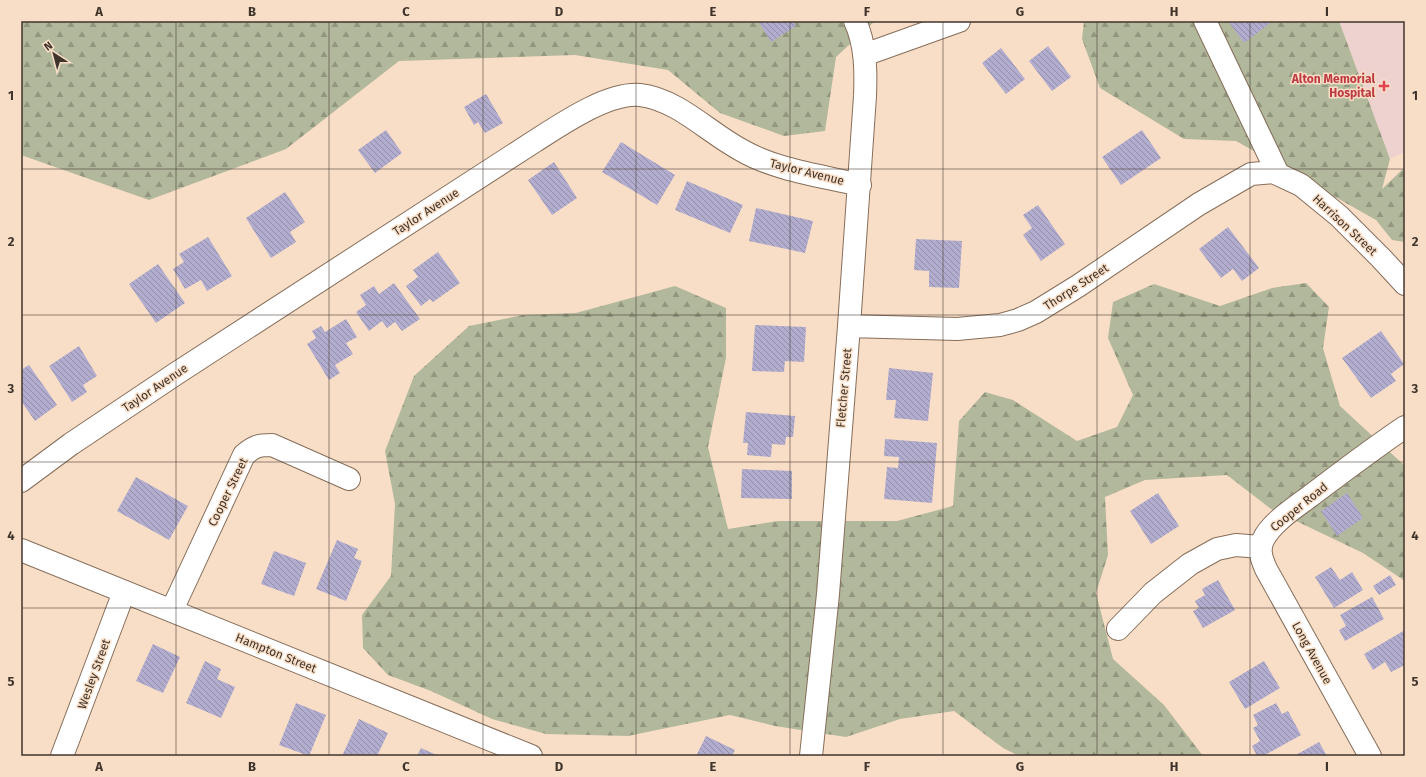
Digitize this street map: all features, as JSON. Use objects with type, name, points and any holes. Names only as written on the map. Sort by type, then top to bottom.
[{"type":"street","name":"Fletcher Street","points":[[811,756],[828,594],[866,96],[866,66],[863,44],[855,21]]},
{"type":"street","points":[[864,55],[959,21]]},
{"type":"street","points":[[1205,21],[1278,174]]},
{"type":"street","name":"Taylor Avenue","points":[[21,481],[71,444],[177,373],[535,141],[583,112],[615,98],[633,95],[650,97],[676,108],[743,151],[768,163],[860,185]]},
{"type":"street","name":"Thorpe Street","points":[[849,326],[957,330],[1000,326],[1018,320],[1036,312],[1078,286],[1200,204],[1251,174],[1273,172],[1278,174]]},
{"type":"street","name":"Harrison Street","points":[[1278,174],[1301,185],[1339,216],[1405,284]]},
{"type":"street","name":"Cooper Road","points":[[1260,547],[1266,534],[1284,517],[1365,454],[1405,427]]},
{"type":"street","name":"Cooper Street","points":[[172,610],[244,455],[252,448],[262,445],[272,445],[349,479]]},
{"type":"street","points":[[1118,629],[1153,593],[1190,564],[1217,549],[1236,545],[1260,547]]},
{"type":"street","name":"Long Avenue","points":[[1260,547],[1266,569],[1370,756]]},
{"type":"street","name":"Hampton Street","points":[[21,550],[531,756]]},
{"type":"street","name":"Wesley Street","points":[[62,756],[124,592]]},
{"type":"shaded area","name":"Alton Memorial Hospital","points":[[1339,21],[1405,21],[1405,152],[1390,159]]},
{"type":"green space","points":[[21,21],[875,21],[836,57],[825,131],[784,136],[720,113],[668,70],[575,55],[399,61],[286,149],[149,200],[21,155]]},
{"type":"green space","points":[[1084,21],[1339,21],[1390,159],[1382,189],[1405,167],[1405,242],[1392,240],[1376,220],[1236,141],[1184,139],[1100,88],[1082,39]]},
{"type":"green space","points":[[1306,283],[1329,307],[1323,348],[1340,406],[1405,466],[1405,581],[1363,553],[1271,509],[1227,475],[1145,480],[1105,497],[1108,555],[1096,593],[1113,659],[1164,705],[1203,756],[1019,756],[1003,748],[954,711],[900,719],[846,737],[775,726],[730,715],[628,736],[546,734],[492,719],[431,691],[388,675],[363,648],[362,615],[391,576],[395,504],[385,451],[414,376],[469,326],[523,315],[576,313],[675,286],[726,308],[726,358],[708,447],[728,529],[778,521],[897,521],[953,506],[959,421],[985,392],[1013,400],[1077,441],[1117,427],[1133,395],[1108,338],[1113,302],[1154,284],[1220,306],[1272,288]]},
{"type":"building","points":[[758,21],[793,21],[796,26],[771,42]]},
{"type":"building","points":[[1228,21],[1269,21],[1270,23],[1244,43]]},
{"type":"building","points":[[1048,46],[1071,77],[1052,91],[1029,61]]},
{"type":"building","points":[[1001,48],[1025,79],[1006,94],[982,63]]},
{"type":"building","points":[[486,94],[503,123],[485,133],[478,122],[474,125],[464,107]]},
{"type":"building","points":[[386,130],[402,153],[375,173],[358,150]]},
{"type":"building","points":[[1142,130],[1161,158],[1121,185],[1102,157]]},
{"type":"building","points":[[621,142],[675,175],[657,205],[602,172]]},
{"type":"building","points":[[554,162],[577,198],[552,215],[528,180]]},
{"type":"building","points":[[687,181],[743,205],[730,233],[675,210]]},
{"type":"building","points":[[285,192],[305,222],[290,232],[296,242],[271,258],[246,218]]},
{"type":"building","points":[[1038,205],[1065,244],[1041,261],[1023,235],[1032,228],[1023,215]]},
{"type":"building","points":[[756,208],[813,221],[805,253],[749,241]]},
{"type":"building","points":[[1228,227],[1259,268],[1242,281],[1233,269],[1221,278],[1199,249]]},
{"type":"building","points":[[208,237],[232,276],[207,291],[201,280],[185,289],[173,269],[184,262],[179,254]]},
{"type":"building","points":[[916,239],[962,241],[959,288],[929,287],[929,271],[914,270]]},
{"type":"building","points":[[438,252],[460,283],[433,302],[430,299],[421,306],[406,286],[418,277],[413,270]]},
{"type":"building","points":[[158,264],[185,303],[156,323],[129,284]]},
{"type":"building","points":[[394,283],[420,319],[402,331],[395,322],[387,328],[382,321],[369,331],[356,312],[366,305],[360,295],[374,286],[379,294]]},
{"type":"building","points":[[346,319],[357,337],[346,343],[353,354],[335,365],[340,373],[329,380],[307,344],[316,338],[312,331],[321,326],[325,332]]},
{"type":"building","points":[[755,325],[806,327],[804,362],[785,361],[784,372],[752,371]]},
{"type":"building","points":[[1381,331],[1404,364],[1391,374],[1396,381],[1371,398],[1342,358]]},
{"type":"building","points":[[79,346],[97,376],[83,385],[87,392],[72,402],[49,366]]},
{"type":"building","points":[[29,365],[57,405],[35,421],[21,401],[21,370]]},
{"type":"building","points":[[889,368],[933,373],[928,421],[894,418],[896,400],[886,400]]},
{"type":"building","points":[[746,412],[795,416],[793,437],[786,437],[785,445],[772,444],[771,457],[747,455],[748,443],[743,443]]},
{"type":"building","points":[[885,439],[937,443],[932,503],[884,499],[887,467],[898,468],[899,457],[884,456]]},
{"type":"building","points":[[742,469],[792,471],[792,499],[741,498]]},
{"type":"building","points":[[136,477],[188,506],[169,540],[117,511]]},
{"type":"building","points":[[1158,493],[1179,526],[1151,544],[1130,511]]},
{"type":"building","points":[[1347,493],[1363,518],[1337,536],[1321,511]]},
{"type":"building","points":[[337,540],[358,549],[354,558],[362,561],[346,601],[316,589]]},
{"type":"building","points":[[274,551],[306,563],[294,596],[261,584]]},
{"type":"building","points":[[1331,567],[1340,580],[1352,572],[1363,590],[1334,608],[1315,577]]},
{"type":"building","points":[[1390,575],[1396,585],[1379,595],[1373,586]]},
{"type":"building","points":[[1218,580],[1235,610],[1203,628],[1193,611],[1199,608],[1195,601],[1205,595],[1202,589]]},
{"type":"building","points":[[1372,597],[1384,619],[1345,641],[1339,630],[1346,626],[1340,615]]},
{"type":"building","points":[[1405,630],[1405,665],[1391,672],[1385,662],[1373,670],[1364,654]]},
{"type":"building","points":[[153,644],[180,657],[163,693],[136,681]]},
{"type":"building","points":[[205,661],[221,669],[217,679],[235,687],[221,718],[186,703]]},
{"type":"building","points":[[1264,661],[1280,688],[1245,709],[1229,682]]},
{"type":"building","points":[[296,703],[326,715],[309,756],[279,745]]},
{"type":"building","points":[[1276,703],[1282,714],[1288,711],[1301,735],[1263,756],[1257,756],[1252,746],[1260,741],[1253,728],[1258,725],[1253,715]]},
{"type":"building","points":[[359,719],[388,733],[377,756],[342,756]]},
{"type":"building","points":[[706,736],[735,750],[732,756],[696,756]]},
{"type":"building","points":[[1319,742],[1327,756],[1294,756]]},
{"type":"building","points":[[421,748],[439,756],[417,756]]},
{"type":"place","name":"Alton Memorial Hospital","points":[[1384,86]]}]
